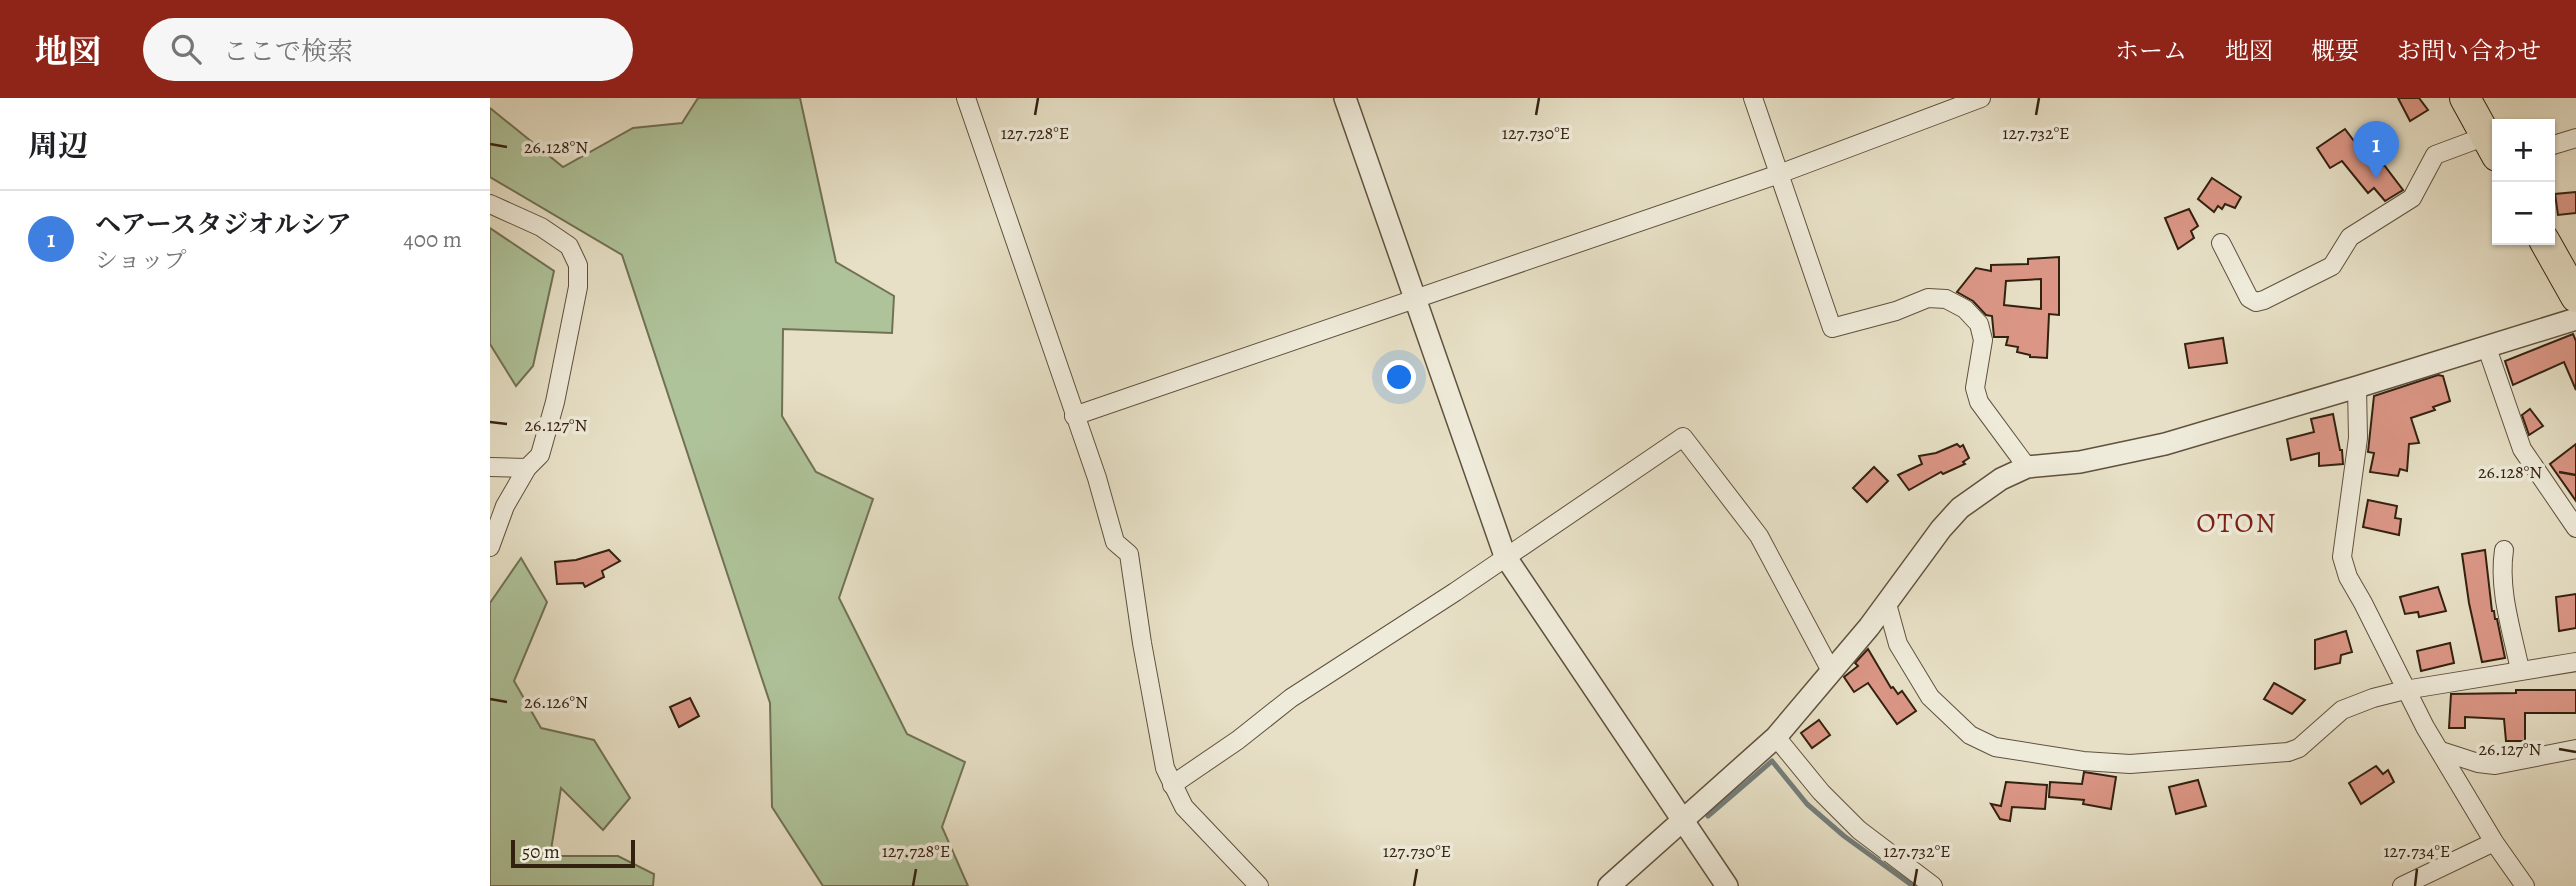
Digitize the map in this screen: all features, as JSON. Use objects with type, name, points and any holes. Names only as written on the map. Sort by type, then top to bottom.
[{"type":"highway","points":[[2465,98],[2491,146]]},
{"type":"highway","points":[[2547,245],[2576,297]]},
{"type":"street","points":[[966,98],[1097,478],[1115,542],[1129,554],[1142,643],[1166,768],[1172,785],[1184,807],[1259,886]]},
{"type":"street","points":[[1345,98],[1505,556],[1727,886]]},
{"type":"street","points":[[1753,98],[1832,328],[1896,311],[1928,298],[1946,299],[1965,309],[1979,324],[1983,340],[1975,388],[1979,402],[2027,467]]},
{"type":"street","points":[[1074,416],[1779,174],[1981,98]]},
{"type":"street","points":[[2555,144],[2576,138]]},
{"type":"street","points":[[2221,243],[2249,298],[2256,302],[2264,300],[2332,266],[2350,237],[2412,198],[2435,155],[2491,146]]},
{"type":"street","points":[[490,204],[541,228],[569,246],[578,265],[578,287],[555,402],[540,455],[527,468],[505,506],[490,547]]},
{"type":"street","points":[[1609,886],[1776,737],[1887,604],[1923,552],[1960,508],[2001,479],[2027,467],[2120,455],[2357,387],[2576,319]]},
{"type":"street","points":[[2487,348],[2522,449],[2576,528]]},
{"type":"street","points":[[2357,387],[2358,438],[2342,557],[2348,577],[2405,690],[2494,842],[2525,886]]},
{"type":"street","points":[[1172,785],[1291,698],[1455,592],[1683,437],[1759,536],[1831,671]]},
{"type":"street","points":[[490,467],[527,468]]},
{"type":"street","points":[[2504,550],[2502,580],[2520,670]]},
{"type":"street","points":[[1887,604],[1903,653],[1930,697],[1970,735],[1994,747],[2026,753],[2130,764],[2271,755],[2299,747],[2343,710],[2405,690],[2576,662]]},
{"type":"street","points":[[1776,737],[1821,792],[1859,830],[1933,886]]},
{"type":"street","points":[[2441,751],[2478,763],[2495,765],[2576,749]]},
{"type":"street","points":[[2402,886],[2494,842]]},
{"type":"green space","points":[[698,98],[800,98],[836,262],[894,296],[892,333],[783,329],[782,416],[816,472],[873,499],[839,598],[907,734],[965,762],[942,827],[968,886],[823,886],[772,807],[770,703],[622,255],[490,177],[490,108],[563,167],[633,128],[682,123]]},
{"type":"green space","points":[[490,228],[554,271],[533,366],[516,386],[490,344]]},
{"type":"green space","points":[[521,558],[547,602],[514,681],[541,728],[594,740],[630,798],[603,830],[561,788],[550,856],[618,856],[654,874],[653,886],[490,886],[490,603]]},
{"type":"building","points":[[2398,98],[2419,98],[2428,110],[2410,121]]},
{"type":"building","points":[[2345,129],[2366,157],[2379,169],[2384,165],[2403,190],[2385,201],[2374,188],[2368,193],[2342,161],[2330,168],[2317,148]]},
{"type":"building","points":[[2212,178],[2241,197],[2235,208],[2225,204],[2222,209],[2218,206],[2214,212],[2198,199]]},
{"type":"building","points":[[2576,192],[2576,213],[2558,215],[2555,194]]},
{"type":"building","points":[[2189,209],[2198,226],[2191,231],[2194,238],[2178,249],[2165,218]]},
{"type":"building","points":[[2059,257],[2059,315],[2049,314],[2047,358],[2030,357],[2017,352],[2018,347],[2006,345],[2008,337],[1994,337],[1992,316],[1986,315],[1973,301],[1957,292],[1976,268],[1991,271],[1991,265],[2028,264],[2028,259]],"holes":[[[2041,279],[2041,309],[2004,305],[2006,281]]]},
{"type":"building","points":[[2573,334],[2576,341],[2576,390],[2564,362],[2513,385],[2505,361]]},
{"type":"building","points":[[2223,338],[2227,363],[2189,368],[2185,344]]},
{"type":"building","points":[[2438,375],[2443,376],[2450,401],[2433,407],[2435,410],[2411,418],[2419,443],[2409,444],[2407,471],[2400,469],[2398,476],[2370,472],[2374,453],[2368,452],[2374,396]]},
{"type":"building","points":[[2530,409],[2543,426],[2529,435],[2522,415]]},
{"type":"building","points":[[2333,414],[2343,464],[2319,466],[2319,453],[2291,460],[2287,439],[2314,432],[2311,419]]},
{"type":"building","points":[[1957,444],[1960,447],[1963,445],[1969,458],[1963,462],[1965,464],[1943,474],[1941,472],[1909,490],[1898,475],[1922,464],[1919,456],[1936,453]]},
{"type":"building","points":[[2576,444],[2576,501],[2550,464]]},
{"type":"building","points":[[1874,467],[1888,481],[1867,502],[1853,488]]},
{"type":"building","points":[[2368,500],[2397,506],[2395,518],[2401,519],[2399,535],[2363,527]]},
{"type":"building","points":[[609,550],[620,561],[602,571],[604,577],[585,587],[583,583],[557,584],[555,562],[576,560]]},
{"type":"building","points":[[2485,550],[2492,611],[2497,619],[2505,658],[2482,662],[2462,554]]},
{"type":"building","points":[[2438,587],[2446,611],[2419,617],[2418,612],[2405,614],[2400,597]]},
{"type":"building","points":[[2576,594],[2576,628],[2559,631],[2556,597]]},
{"type":"building","points":[[2346,631],[2352,652],[2341,655],[2340,663],[2315,669],[2315,640]]},
{"type":"building","points":[[2450,643],[2454,663],[2421,671],[2417,651]]},
{"type":"building","points":[[1868,649],[1891,688],[1898,694],[1902,691],[1916,711],[1897,724],[1868,683],[1854,692],[1844,677],[1858,666],[1855,663]]},
{"type":"building","points":[[2274,683],[2305,700],[2292,714],[2264,699]]},
{"type":"building","points":[[2516,690],[2576,690],[2576,713],[2525,713],[2525,741],[2506,741],[2504,719],[2465,717],[2465,728],[2449,728],[2451,694],[2516,693]]},
{"type":"building","points":[[690,698],[699,716],[679,727],[670,707]]},
{"type":"building","points":[[1819,720],[1830,735],[1812,748],[1801,733]]},
{"type":"building","points":[[2376,766],[2383,774],[2388,770],[2394,782],[2361,804],[2349,783]]},
{"type":"building","points":[[2084,772],[2116,777],[2111,809],[2083,804],[2084,800],[2049,797],[2050,782],[2082,784]]},
{"type":"building","points":[[2198,780],[2206,806],[2176,814],[2169,787]]},
{"type":"building","points":[[2006,782],[2047,785],[2045,809],[2012,807],[2010,821],[2000,819],[1991,804],[2001,806]]},
{"type":"waterway","points":[[1708,816],[1772,761],[1807,804],[1844,836],[1913,886]]},
{"type":"place","name":"ヘアースタジオルシア","points":[[2376,179]]},
{"type":"district","name":"OTON","points":[[2237,523]]}]
